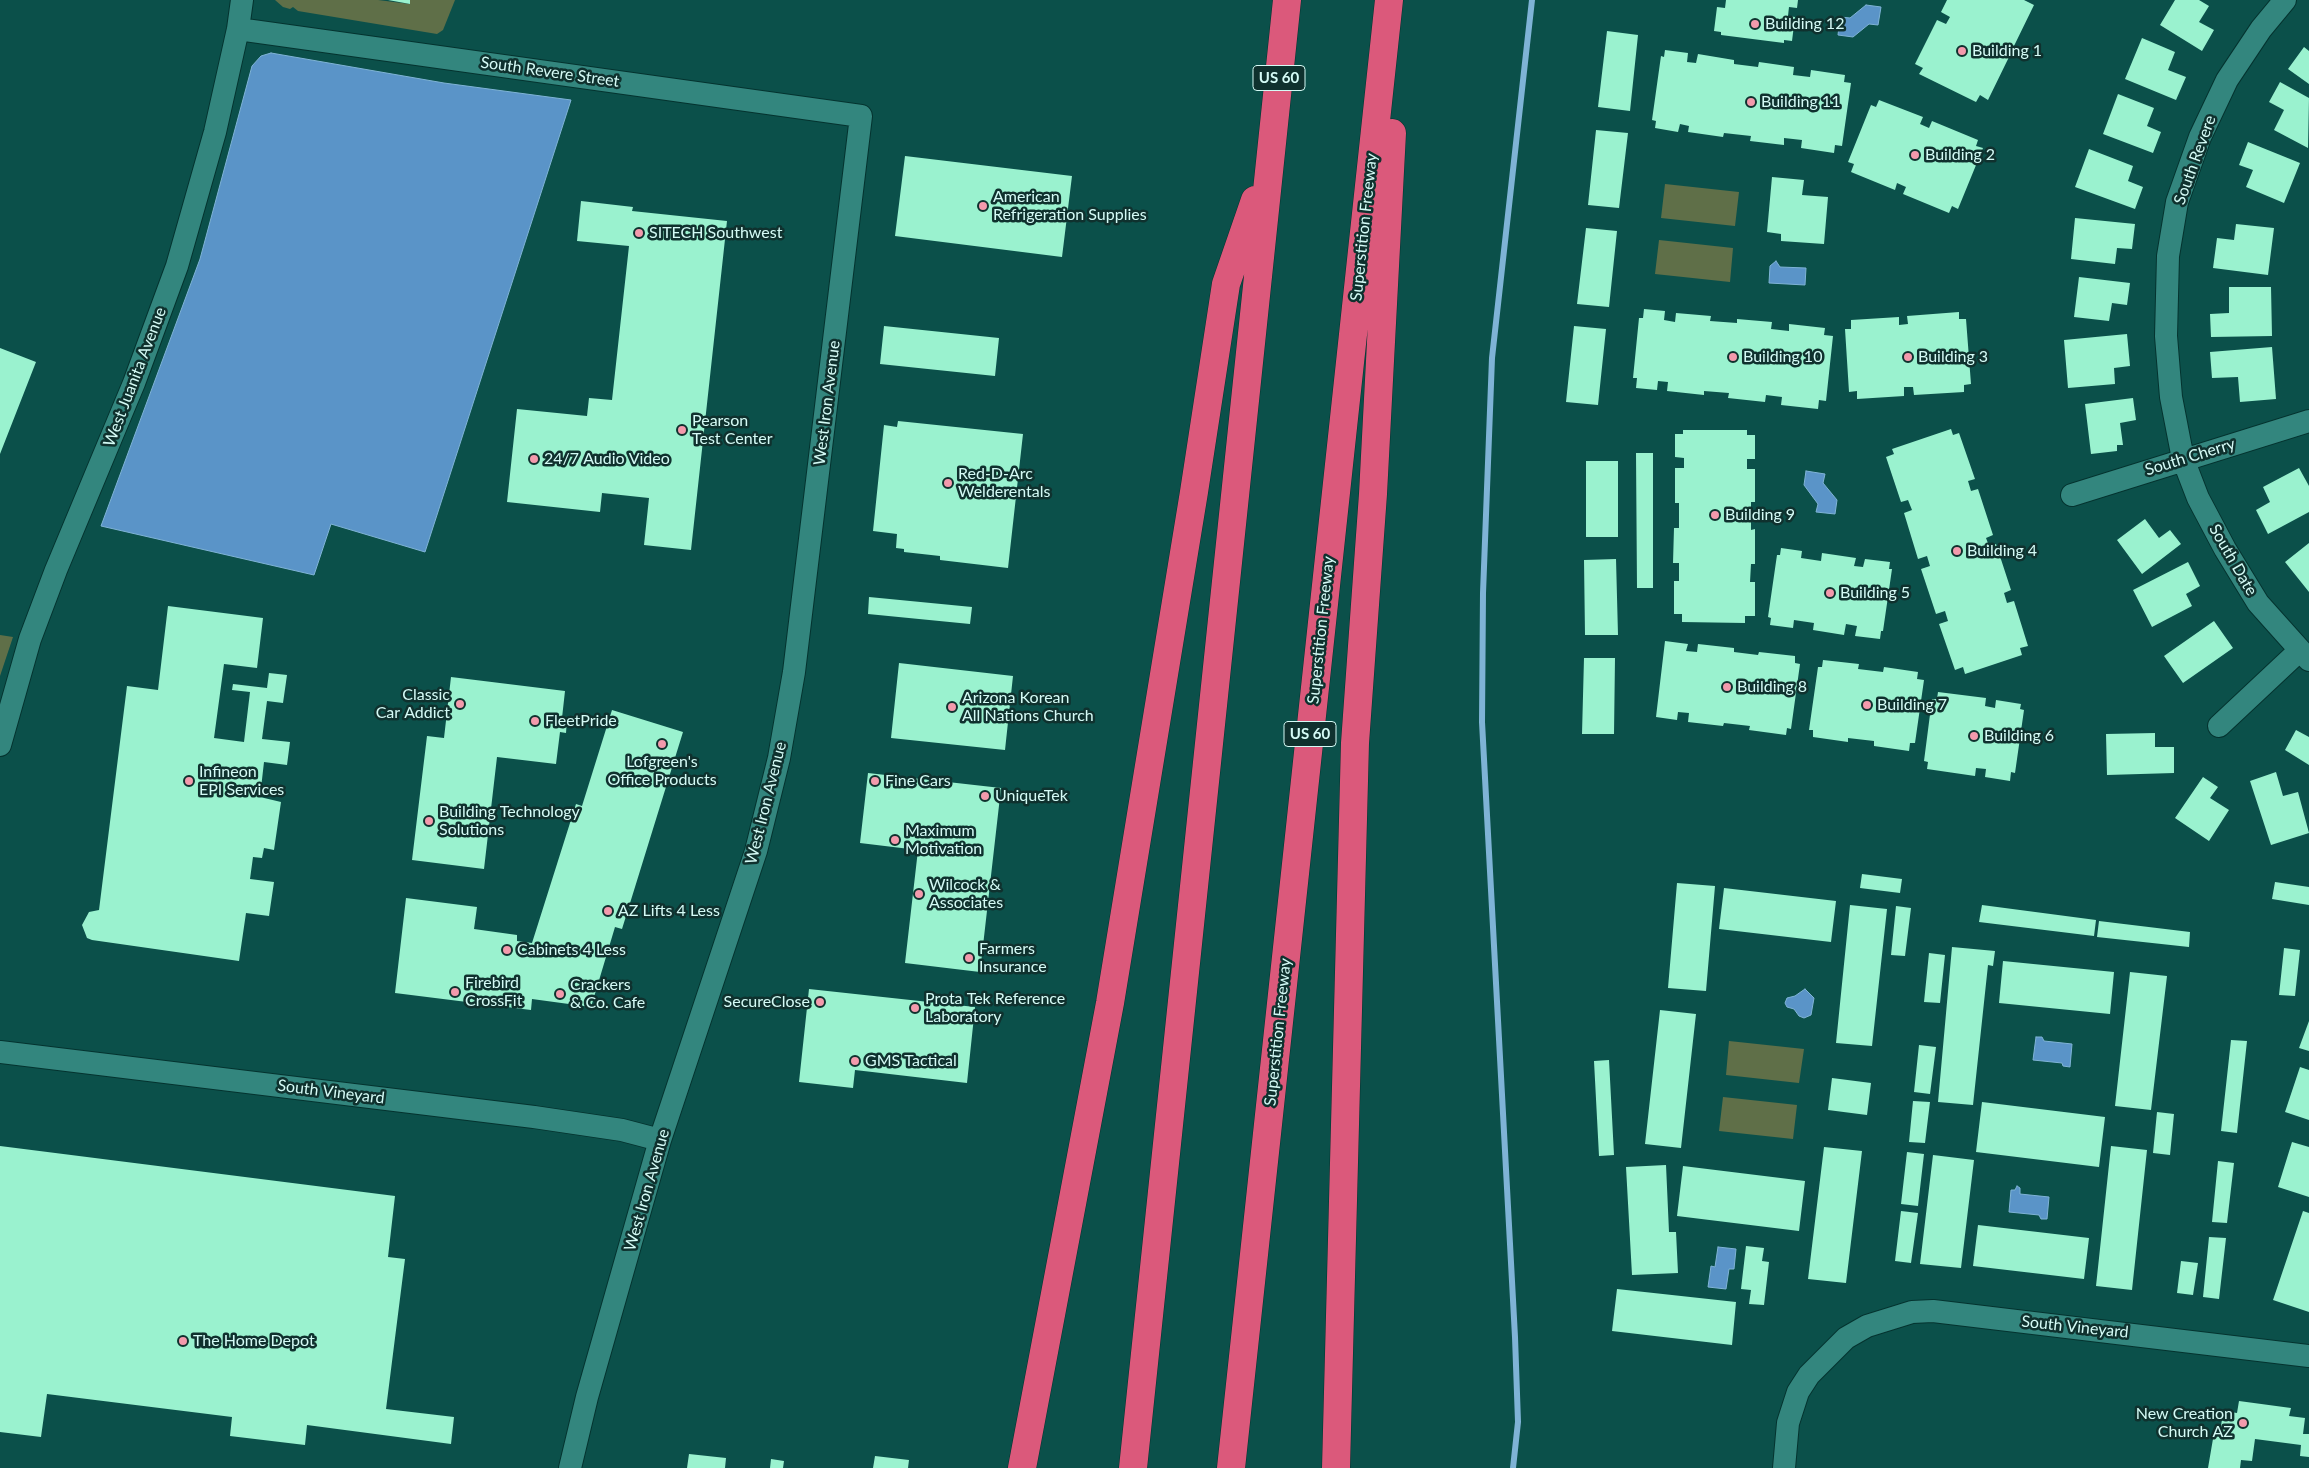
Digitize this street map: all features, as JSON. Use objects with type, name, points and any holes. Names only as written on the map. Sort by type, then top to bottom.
[{"type":"highway","name":"US 60","points":[[1133,1468],[1287,0]]},
{"type":"highway","name":"Superstition Freeway","points":[[1231,1468],[1389,0]]},
{"type":"highway","points":[[1336,1468],[1356,743],[1374,494],[1398,0]]},
{"type":"highway","points":[[1022,1468],[1110,1003],[1193,501],[1226,284],[1271,156]]},
{"type":"street","name":"West Juanita Avenue","points":[[0,745],[30,639],[56,570],[134,383],[177,266],[215,132],[238,29],[242,0]]},
{"type":"street","name":"South Revere","points":[[2183,459],[2171,397],[2166,336],[2168,256],[2177,202],[2200,137],[2227,80],[2261,29],[2285,0]]},
{"type":"street","name":"South Revere Street","points":[[238,29],[861,116]]},
{"type":"street","name":"West Iron Avenue","points":[[570,1468],[587,1397],[660,1140],[756,851],[779,758],[794,672],[861,116]]},
{"type":"street","name":"South Cherry","points":[[2072,495],[2309,421]]},
{"type":"street","name":"South Date","points":[[2183,459],[2198,498],[2225,549],[2258,603],[2304,655],[2219,726]]},
{"type":"street","name":"South Vineyard","points":[[0,1052],[534,1117],[622,1130],[660,1140]]},
{"type":"street","name":"South Vineyard","points":[[1784,1468],[1788,1423],[1798,1392],[1821,1361],[1846,1338],[1866,1326],[1889,1317],[1912,1312],[1933,1311],[2309,1356]]},
{"type":"green space","points":[[275,0],[378,0],[410,4],[410,0],[455,0],[443,30],[437,34],[298,11],[293,7],[290,9],[283,7]]},
{"type":"green space","points":[[1665,184],[1739,192],[1735,226],[1661,218]]},
{"type":"green space","points":[[1659,240],[1733,248],[1730,282],[1655,274]]},
{"type":"green space","points":[[0,635],[13,637],[0,676]]},
{"type":"green space","points":[[1729,1041],[1804,1049],[1799,1083],[1726,1075]]},
{"type":"green space","points":[[1723,1097],[1797,1105],[1793,1139],[1719,1131]]},
{"type":"water","points":[[1866,5],[1881,7],[1878,25],[1869,24],[1853,37],[1838,35],[1840,17],[1850,18]]},
{"type":"water","points":[[271,53],[444,83],[571,100],[425,552],[331,524],[314,575],[101,526],[200,259],[252,66],[261,56]]},
{"type":"water","points":[[1776,261],[1780,267],[1806,268],[1805,285],[1769,283],[1770,266]]},
{"type":"water","points":[[1806,471],[1825,474],[1823,483],[1837,500],[1835,514],[1816,512],[1818,504],[1804,485]]},
{"type":"water","points":[[1805,989],[1814,998],[1811,1015],[1804,1018],[1799,1016],[1794,1009],[1787,1007],[1785,1003],[1787,998],[1795,996]]},
{"type":"water","points":[[2036,1037],[2042,1037],[2044,1041],[2072,1044],[2070,1067],[2063,1066],[2062,1063],[2033,1060]]},
{"type":"water","points":[[2017,1186],[2020,1188],[2020,1194],[2049,1197],[2047,1219],[2041,1219],[2039,1215],[2009,1212],[2011,1190],[2015,1190]]},
{"type":"water","points":[[1718,1247],[1736,1249],[1734,1269],[1729,1269],[1726,1289],[1708,1287],[1711,1266],[1715,1267]]},
{"type":"building","points":[[388,0],[410,0],[410,4]]},
{"type":"building","name":"Building 12","points":[[1726,0],[1798,0],[1797,8],[1789,7],[1788,16],[1795,17],[1792,41],[1784,40],[1784,43],[1721,35],[1721,32],[1714,31],[1717,7],[1725,8]]},
{"type":"building","name":"Building 1","points":[[1947,0],[2024,0],[2034,5],[2013,48],[2005,44],[2001,53],[2009,57],[1988,100],[1980,95],[1976,102],[1919,74],[1923,68],[1915,64],[1937,20],[1946,24],[1950,17],[1941,12]]},
{"type":"building","points":[[2175,0],[2199,0],[2209,6],[2199,22],[2214,30],[2202,51],[2160,25]]},
{"type":"building","points":[[1607,31],[1638,35],[1630,111],[1598,107]]},
{"type":"building","points":[[2142,38],[2175,52],[2168,70],[2186,77],[2176,100],[2125,79]]},
{"type":"building","points":[[2304,47],[2309,51],[2309,84],[2288,69]]},
{"type":"building","name":"Building 11","points":[[1665,50],[1688,53],[1687,62],[1696,63],[1698,54],[1734,60],[1734,64],[1758,67],[1759,62],[1794,67],[1793,75],[1810,77],[1811,70],[1845,75],[1844,82],[1851,83],[1842,146],[1835,145],[1834,153],[1801,148],[1802,140],[1784,138],[1784,145],[1750,141],[1751,136],[1724,133],[1723,137],[1688,132],[1689,126],[1680,124],[1678,132],[1655,128],[1656,121],[1652,120],[1661,56],[1664,57]]},
{"type":"building","points":[[2280,82],[2309,98],[2308,148],[2274,130],[2284,110],[2269,102]]},
{"type":"building","points":[[2118,94],[2154,108],[2147,126],[2161,132],[2153,153],[2103,134]]},
{"type":"building","name":"Building 2","points":[[1879,100],[1923,117],[1920,124],[1929,128],[1932,121],[1978,140],[1976,146],[1983,148],[1958,209],[1952,206],[1949,213],[1903,194],[1906,187],[1897,183],[1895,190],[1851,172],[1854,164],[1848,162],[1871,105],[1876,107]]},
{"type":"building","points":[[1596,130],[1628,133],[1619,208],[1588,205]]},
{"type":"building","points":[[2248,142],[2300,163],[2284,203],[2246,187],[2253,170],[2239,165]]},
{"type":"building","points":[[2089,149],[2133,166],[2128,181],[2143,187],[2135,209],[2075,187]]},
{"type":"building","name":"American Refrigeration Supplies","points":[[905,156],[1072,176],[1062,257],[895,236]]},
{"type":"building","points":[[1772,177],[1804,180],[1802,195],[1828,197],[1824,244],[1781,241],[1781,234],[1767,232]]},
{"type":"building","points":[[581,201],[633,207],[632,211],[727,221],[691,550],[644,545],[649,498],[602,493],[600,512],[507,502],[517,409],[587,416],[589,398],[612,400],[629,246],[577,241]]},
{"type":"building","points":[[2075,218],[2135,224],[2132,249],[2117,248],[2115,264],[2071,259]]},
{"type":"building","points":[[2236,224],[2274,228],[2268,275],[2213,268],[2217,238],[2234,240]]},
{"type":"building","points":[[1586,228],[1617,231],[1609,307],[1577,304]]},
{"type":"building","points":[[2079,277],[2130,283],[2127,305],[2112,303],[2109,321],[2074,317]]},
{"type":"building","points":[[2229,287],[2271,287],[2272,336],[2211,337],[2210,314],[2229,313]]},
{"type":"building","name":"Building 10","points":[[1644,309],[1665,311],[1664,320],[1675,322],[1676,313],[1711,316],[1710,321],[1737,323],[1737,319],[1772,322],[1771,329],[1789,331],[1789,324],[1825,328],[1824,335],[1833,336],[1826,401],[1819,400],[1818,409],[1781,405],[1782,397],[1766,395],[1765,402],[1728,398],[1729,393],[1704,391],[1704,395],[1667,391],[1668,382],[1658,381],[1657,390],[1636,388],[1637,378],[1633,378],[1639,318],[1643,318]]},
{"type":"building","name":"Building 3","points":[[1959,312],[1959,319],[1966,319],[1971,384],[1964,385],[1964,392],[1914,395],[1913,387],[1904,387],[1904,396],[1857,399],[1857,391],[1849,392],[1845,329],[1851,329],[1851,320],[1899,317],[1899,325],[1908,324],[1907,316]]},
{"type":"building","points":[[884,326],[999,338],[995,376],[880,364]]},
{"type":"building","points":[[1574,326],[1606,329],[1598,405],[1566,402]]},
{"type":"building","points":[[2127,334],[2130,366],[2114,368],[2115,384],[2068,388],[2064,340]]},
{"type":"building","points":[[2272,347],[2276,399],[2240,402],[2238,377],[2212,378],[2210,352]]},
{"type":"building","points":[[0,348],[36,362],[0,454]]},
{"type":"building","points":[[2133,398],[2136,420],[2120,423],[2123,445],[2117,445],[2117,451],[2091,454],[2085,404]]},
{"type":"building","name":"Red-D-Arc Welderentals","points":[[898,421],[1023,434],[1008,568],[940,560],[940,556],[904,552],[904,549],[896,548],[897,534],[873,531],[884,425],[897,427]]},
{"type":"building","name":"Building 4","points":[[1951,429],[1953,435],[1959,433],[1975,479],[1968,481],[1971,491],[1978,489],[1993,535],[1986,538],[1989,546],[1996,544],[2011,590],[2004,593],[2007,603],[2014,601],[2028,646],[2020,648],[2022,655],[1965,674],[1963,667],[1955,670],[1939,624],[1948,621],[1945,611],[1936,614],[1921,569],[1930,566],[1927,556],[1918,559],[1904,513],[1912,510],[1908,500],[1901,502],[1886,457],[1894,454],[1892,449]]},
{"type":"building","name":"Building 9","points":[[1683,430],[1747,430],[1747,435],[1755,435],[1755,459],[1747,459],[1747,469],[1755,469],[1755,502],[1751,502],[1751,530],[1755,529],[1755,564],[1751,564],[1750,582],[1755,582],[1755,616],[1745,616],[1745,623],[1682,622],[1682,614],[1674,614],[1674,581],[1679,581],[1679,563],[1673,563],[1674,528],[1679,528],[1679,503],[1675,503],[1675,468],[1684,468],[1684,458],[1675,457],[1675,434],[1683,434]]},
{"type":"building","points":[[1636,453],[1653,453],[1653,588],[1637,588]]},
{"type":"building","points":[[1586,461],[1618,461],[1618,537],[1586,537]]},
{"type":"building","points":[[2299,468],[2309,486],[2309,512],[2268,534],[2256,510],[2270,502],[2263,487]]},
{"type":"building","points":[[2145,519],[2159,538],[2170,530],[2181,544],[2142,574],[2117,540]]},
{"type":"building","points":[[2309,543],[2309,592],[2285,562]]},
{"type":"building","name":"Building 5","points":[[1781,548],[1802,551],[1801,558],[1821,561],[1822,553],[1856,558],[1854,566],[1863,567],[1865,559],[1890,562],[1889,569],[1892,569],[1883,631],[1881,631],[1880,639],[1855,636],[1857,626],[1846,624],[1844,635],[1813,630],[1814,623],[1794,620],[1793,628],[1770,625],[1771,618],[1768,617],[1777,555],[1780,555]]},
{"type":"building","points":[[1616,559],[1618,635],[1585,635],[1584,560]]},
{"type":"building","points":[[2188,562],[2200,586],[2186,594],[2192,606],[2152,627],[2133,590]]},
{"type":"building","points":[[869,597],[972,607],[970,624],[868,614]]},
{"type":"building","name":"Infineon EPI Services","points":[[168,606],[263,618],[257,668],[224,664],[214,738],[244,742],[250,692],[232,690],[233,684],[267,688],[269,673],[287,675],[283,703],[267,701],[262,739],[290,742],[287,765],[264,762],[260,797],[281,802],[274,850],[264,848],[262,858],[253,857],[250,879],[274,882],[269,916],[246,913],[239,961],[92,940],[87,938],[82,925],[89,912],[99,910],[127,686],[158,690]]},
{"type":"building","points":[[2214,621],[2233,648],[2183,683],[2164,656]]},
{"type":"building","name":"Building 8","points":[[1665,641],[1688,644],[1686,651],[1697,652],[1698,644],[1734,648],[1734,652],[1758,655],[1759,652],[1795,656],[1795,663],[1800,664],[1791,729],[1787,728],[1786,735],[1749,730],[1750,726],[1724,723],[1723,726],[1688,722],[1689,713],[1678,712],[1677,720],[1656,717]]},
{"type":"building","points":[[1584,658],[1615,658],[1614,734],[1582,734]]},
{"type":"building","name":"Building 7","points":[[1823,660],[1859,664],[1858,669],[1883,672],[1884,667],[1918,672],[1917,679],[1924,680],[1915,743],[1910,743],[1909,751],[1874,746],[1874,741],[1848,738],[1848,742],[1813,737],[1813,730],[1809,730],[1818,667],[1822,667]]},
{"type":"building","name":"Arizona Korean All Nations Church","points":[[899,663],[1013,676],[1005,750],[891,738]]},
{"type":"building","points":[[451,677],[565,691],[562,718],[567,719],[566,733],[560,732],[556,764],[497,757],[484,869],[412,860],[427,736],[444,738]]},
{"type":"building","name":"Building 6","points":[[1938,692],[1986,698],[1985,706],[1995,708],[1996,700],[2021,704],[2020,709],[2024,710],[2015,773],[2011,772],[2010,781],[1985,777],[1986,769],[1976,768],[1975,776],[1927,769],[1928,762],[1924,761],[1932,699],[1937,699]]},
{"type":"building","points":[[612,710],[683,732],[622,929],[615,927],[591,1007],[532,999],[531,1010],[395,993],[406,898],[477,907],[474,929],[517,935],[517,941],[532,943],[576,804],[582,806]]},
{"type":"building","points":[[2296,730],[2309,737],[2309,765],[2285,750]]},
{"type":"building","points":[[2155,733],[2155,747],[2174,747],[2174,773],[2107,775],[2106,734]]},
{"type":"building","points":[[2276,772],[2283,796],[2298,792],[2309,833],[2271,845],[2250,781]]},
{"type":"building","points":[[868,773],[1001,788],[980,972],[905,963],[918,850],[860,843]]},
{"type":"building","points":[[2203,777],[2218,787],[2210,798],[2229,810],[2209,841],[2175,818]]},
{"type":"building","points":[[1862,874],[1902,879],[1900,893],[1860,888]]},
{"type":"building","points":[[2275,882],[2309,887],[2309,905],[2272,899]]},
{"type":"building","points":[[1677,883],[1715,886],[1706,991],[1668,988]]},
{"type":"building","points":[[1724,888],[1836,901],[1831,942],[1719,929]]},
{"type":"building","points":[[1850,905],[1887,909],[1872,1046],[1836,1043]]},
{"type":"building","points":[[1982,905],[2096,920],[2094,936],[1979,922]]},
{"type":"building","points":[[1896,906],[1911,908],[1905,956],[1891,955]]},
{"type":"building","points":[[2099,921],[2190,932],[2189,947],[2097,937]]},
{"type":"building","points":[[1952,947],[1995,951],[1993,966],[1988,965],[1973,1105],[1938,1102]]},
{"type":"building","points":[[2284,948],[2300,950],[2295,996],[2279,995]]},
{"type":"building","points":[[1929,953],[1945,955],[1940,1003],[1924,1002]]},
{"type":"building","points":[[2003,961],[2114,972],[2110,1014],[1999,1003]]},
{"type":"building","points":[[2130,972],[2167,976],[2151,1110],[2115,1106]]},
{"type":"building","points":[[809,989],[975,1007],[967,1083],[855,1070],[853,1088],[799,1082]]},
{"type":"building","points":[[1660,1010],[1696,1014],[1681,1148],[1645,1144]]},
{"type":"building","points":[[2309,1021],[2309,1051],[2299,1048]]},
{"type":"building","points":[[2231,1040],[2247,1041],[2237,1133],[2221,1131]]},
{"type":"building","points":[[1919,1045],[1936,1047],[1930,1094],[1914,1092]]},
{"type":"building","points":[[1609,1060],[1614,1155],[1599,1156],[1594,1061]]},
{"type":"building","points":[[2300,1067],[2309,1070],[2309,1120],[2285,1112]]},
{"type":"building","points":[[1832,1078],[1871,1083],[1867,1115],[1828,1110]]},
{"type":"building","points":[[1913,1101],[1930,1102],[1925,1143],[1909,1142]]},
{"type":"building","points":[[1982,1102],[2105,1117],[2099,1167],[1976,1152]]},
{"type":"building","points":[[2157,1112],[2174,1114],[2170,1155],[2153,1153]]},
{"type":"building","points":[[2292,1142],[2309,1147],[2309,1197],[2278,1187]]},
{"type":"building","name":"The Home Depot","points":[[0,1146],[395,1196],[388,1257],[405,1259],[386,1409],[454,1417],[451,1444],[307,1425],[305,1445],[230,1436],[232,1417],[47,1394],[41,1437],[0,1432]]},
{"type":"building","points":[[2111,1146],[2147,1150],[2132,1290],[2096,1286]]},
{"type":"building","points":[[1824,1147],[1862,1151],[1846,1283],[1808,1279]]},
{"type":"building","points":[[1907,1152],[1924,1154],[1918,1206],[1901,1204]]},
{"type":"building","points":[[1933,1155],[1974,1160],[1961,1268],[1920,1264]]},
{"type":"building","points":[[2218,1161],[2234,1163],[2227,1223],[2212,1222]]},
{"type":"building","points":[[1666,1165],[1669,1232],[1676,1232],[1678,1273],[1632,1275],[1626,1167]]},
{"type":"building","points":[[1683,1166],[1805,1181],[1799,1231],[1677,1216]]},
{"type":"building","points":[[1901,1211],[1918,1213],[1911,1263],[1895,1261]]},
{"type":"building","points":[[2303,1211],[2309,1213],[2309,1312],[2273,1300]]},
{"type":"building","points":[[1978,1225],[2089,1238],[2084,1279],[1973,1266]]},
{"type":"building","points":[[2209,1237],[2226,1238],[2219,1299],[2203,1297]]},
{"type":"building","points":[[1746,1246],[1764,1248],[1762,1261],[1769,1262],[1764,1305],[1749,1304],[1751,1290],[1741,1289]]},
{"type":"building","points":[[2181,1261],[2198,1263],[2193,1295],[2177,1293]]},
{"type":"building","points":[[1617,1289],[1736,1302],[1732,1345],[1612,1331]]},
{"type":"building","points":[[2239,1401],[2291,1408],[2289,1416],[2305,1418],[2303,1434],[2309,1434],[2309,1457],[2300,1456],[2301,1445],[2255,1439],[2252,1461],[2241,1460],[2240,1468],[2208,1468],[2214,1433],[2220,1434],[2223,1411],[2237,1413]]},
{"type":"building","points":[[689,1454],[726,1458],[725,1468],[687,1468]]},
{"type":"building","points":[[875,1456],[909,1460],[908,1468],[873,1468]]},
{"type":"building","points":[[771,1459],[784,1461],[783,1468],[770,1468]]},
{"type":"waterway","points":[[1513,1468],[1518,1422],[1482,722],[1483,593],[1492,358],[1532,0]]},
{"type":"place","name":"Building 12","points":[[1755,24]]},
{"type":"place","name":"Building 1","points":[[1962,51]]},
{"type":"place","name":"Building 11","points":[[1751,102]]},
{"type":"place","name":"Building 2","points":[[1915,155]]},
{"type":"place","name":"American Refrigeration Supplies","points":[[983,206]]},
{"type":"place","name":"SITECH Southwest","points":[[639,233]]},
{"type":"place","name":"Building 10","points":[[1733,357]]},
{"type":"place","name":"Building 3","points":[[1908,357]]},
{"type":"place","name":"Pearson Test Center","points":[[682,430]]},
{"type":"place","name":"24/7 Audio Video","points":[[534,459]]},
{"type":"place","name":"Red-D-Arc Welderentals","points":[[948,483]]},
{"type":"place","name":"Building 9","points":[[1715,515]]},
{"type":"place","name":"Building 4","points":[[1957,551]]},
{"type":"place","name":"Building 5","points":[[1830,593]]},
{"type":"place","name":"Building 8","points":[[1727,687]]},
{"type":"place","name":"Classic Car Addict","points":[[460,704]]},
{"type":"place","name":"Building 7","points":[[1867,705]]},
{"type":"place","name":"Arizona Korean All Nations Church","points":[[952,707]]},
{"type":"place","name":"FleetPride","points":[[535,721]]},
{"type":"place","name":"Building 6","points":[[1974,736]]},
{"type":"place","name":"Lofgreen's Office Products","points":[[662,744]]},
{"type":"place","name":"Infineon EPI Services","points":[[189,781]]},
{"type":"place","name":"Fine Cars","points":[[875,781]]},
{"type":"place","name":"UniqueTek","points":[[985,796]]},
{"type":"place","name":"Building Technology Solutions","points":[[429,821]]},
{"type":"place","name":"Maximum Motivation","points":[[895,840]]},
{"type":"place","name":"Wilcock & Associates","points":[[919,894]]},
{"type":"place","name":"AZ Lifts 4 Less","points":[[608,911]]},
{"type":"place","name":"Cabinets 4 Less","points":[[507,950]]},
{"type":"place","name":"Farmers Insurance","points":[[969,958]]},
{"type":"place","name":"Firebird CrossFit","points":[[455,992]]},
{"type":"place","name":"Crackers & Co. Cafe","points":[[560,994]]},
{"type":"place","name":"SecureClose","points":[[820,1002]]},
{"type":"place","name":"Prota Tek Reference Laboratory","points":[[915,1008]]},
{"type":"place","name":"GMS Tactical","points":[[855,1061]]},
{"type":"place","name":"The Home Depot","points":[[183,1341]]},
{"type":"place","name":"New Creation Church AZ","points":[[2243,1423]]}]
